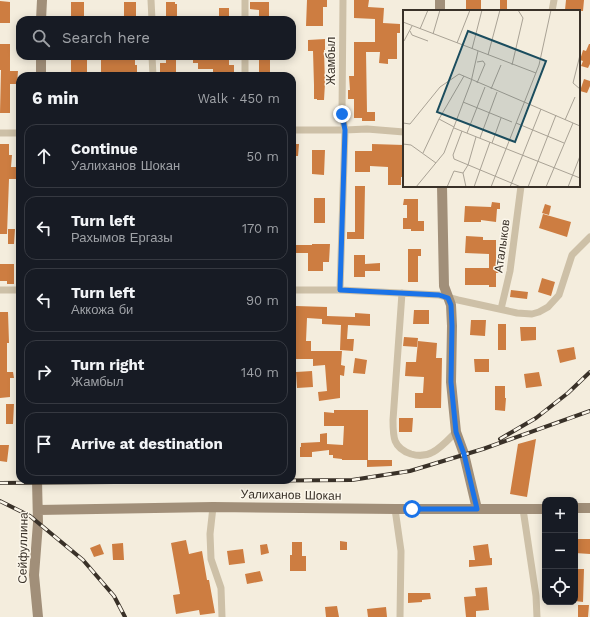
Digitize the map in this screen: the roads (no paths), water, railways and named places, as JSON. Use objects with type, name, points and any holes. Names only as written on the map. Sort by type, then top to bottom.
[{"type":"street","points":[[41,16],[42,0]]},
{"type":"street","points":[[151,0],[152,16]]},
{"type":"street","points":[[245,0],[245,16]]},
{"type":"street","name":"Жамбыл","points":[[340,290],[345,130],[342,114],[343,0]]},
{"type":"street","points":[[552,10],[554,0]]},
{"type":"street","points":[[41,60],[41,72]]},
{"type":"street","points":[[152,60],[152,72]]},
{"type":"street","points":[[245,60],[245,72]]},
{"type":"street","points":[[296,130],[367,129],[403,132]]},
{"type":"street","points":[[0,133],[16,133]]},
{"type":"street","points":[[442,187],[444,286],[451,305],[451,382],[456,432],[464,454],[477,509]]},
{"type":"street","name":"Аталыков","points":[[501,309],[510,272],[521,187]]},
{"type":"street","points":[[296,290],[340,290],[439,295],[517,313],[532,314],[548,307],[559,295],[572,255],[590,237]]},
{"type":"street","points":[[0,290],[16,290]]},
{"type":"street","points":[[402,294],[393,420],[394,440],[404,452],[418,456],[432,453],[456,432]]},
{"type":"street","name":"Сейфуллина","points":[[37,484],[38,522],[34,575],[38,617]]},
{"type":"street","points":[[213,507],[210,534],[211,559],[221,588],[222,617]]},
{"type":"street","name":"Уалиханов Шокан","points":[[38,510],[213,507],[395,509],[542,508]]},
{"type":"street","points":[[578,508],[590,508]]},
{"type":"street","points":[[395,509],[401,551],[400,617]]},
{"type":"street","points":[[523,509],[536,596],[537,617]]},
{"type":"railway","points":[[500,439],[536,418],[568,393],[590,372]]},
{"type":"railway","points":[[296,480],[352,480],[410,471],[483,449],[590,411]]},
{"type":"railway","points":[[0,483],[16,483]]},
{"type":"railway","points":[[0,501],[30,516],[83,560],[114,596],[125,617]]}]
